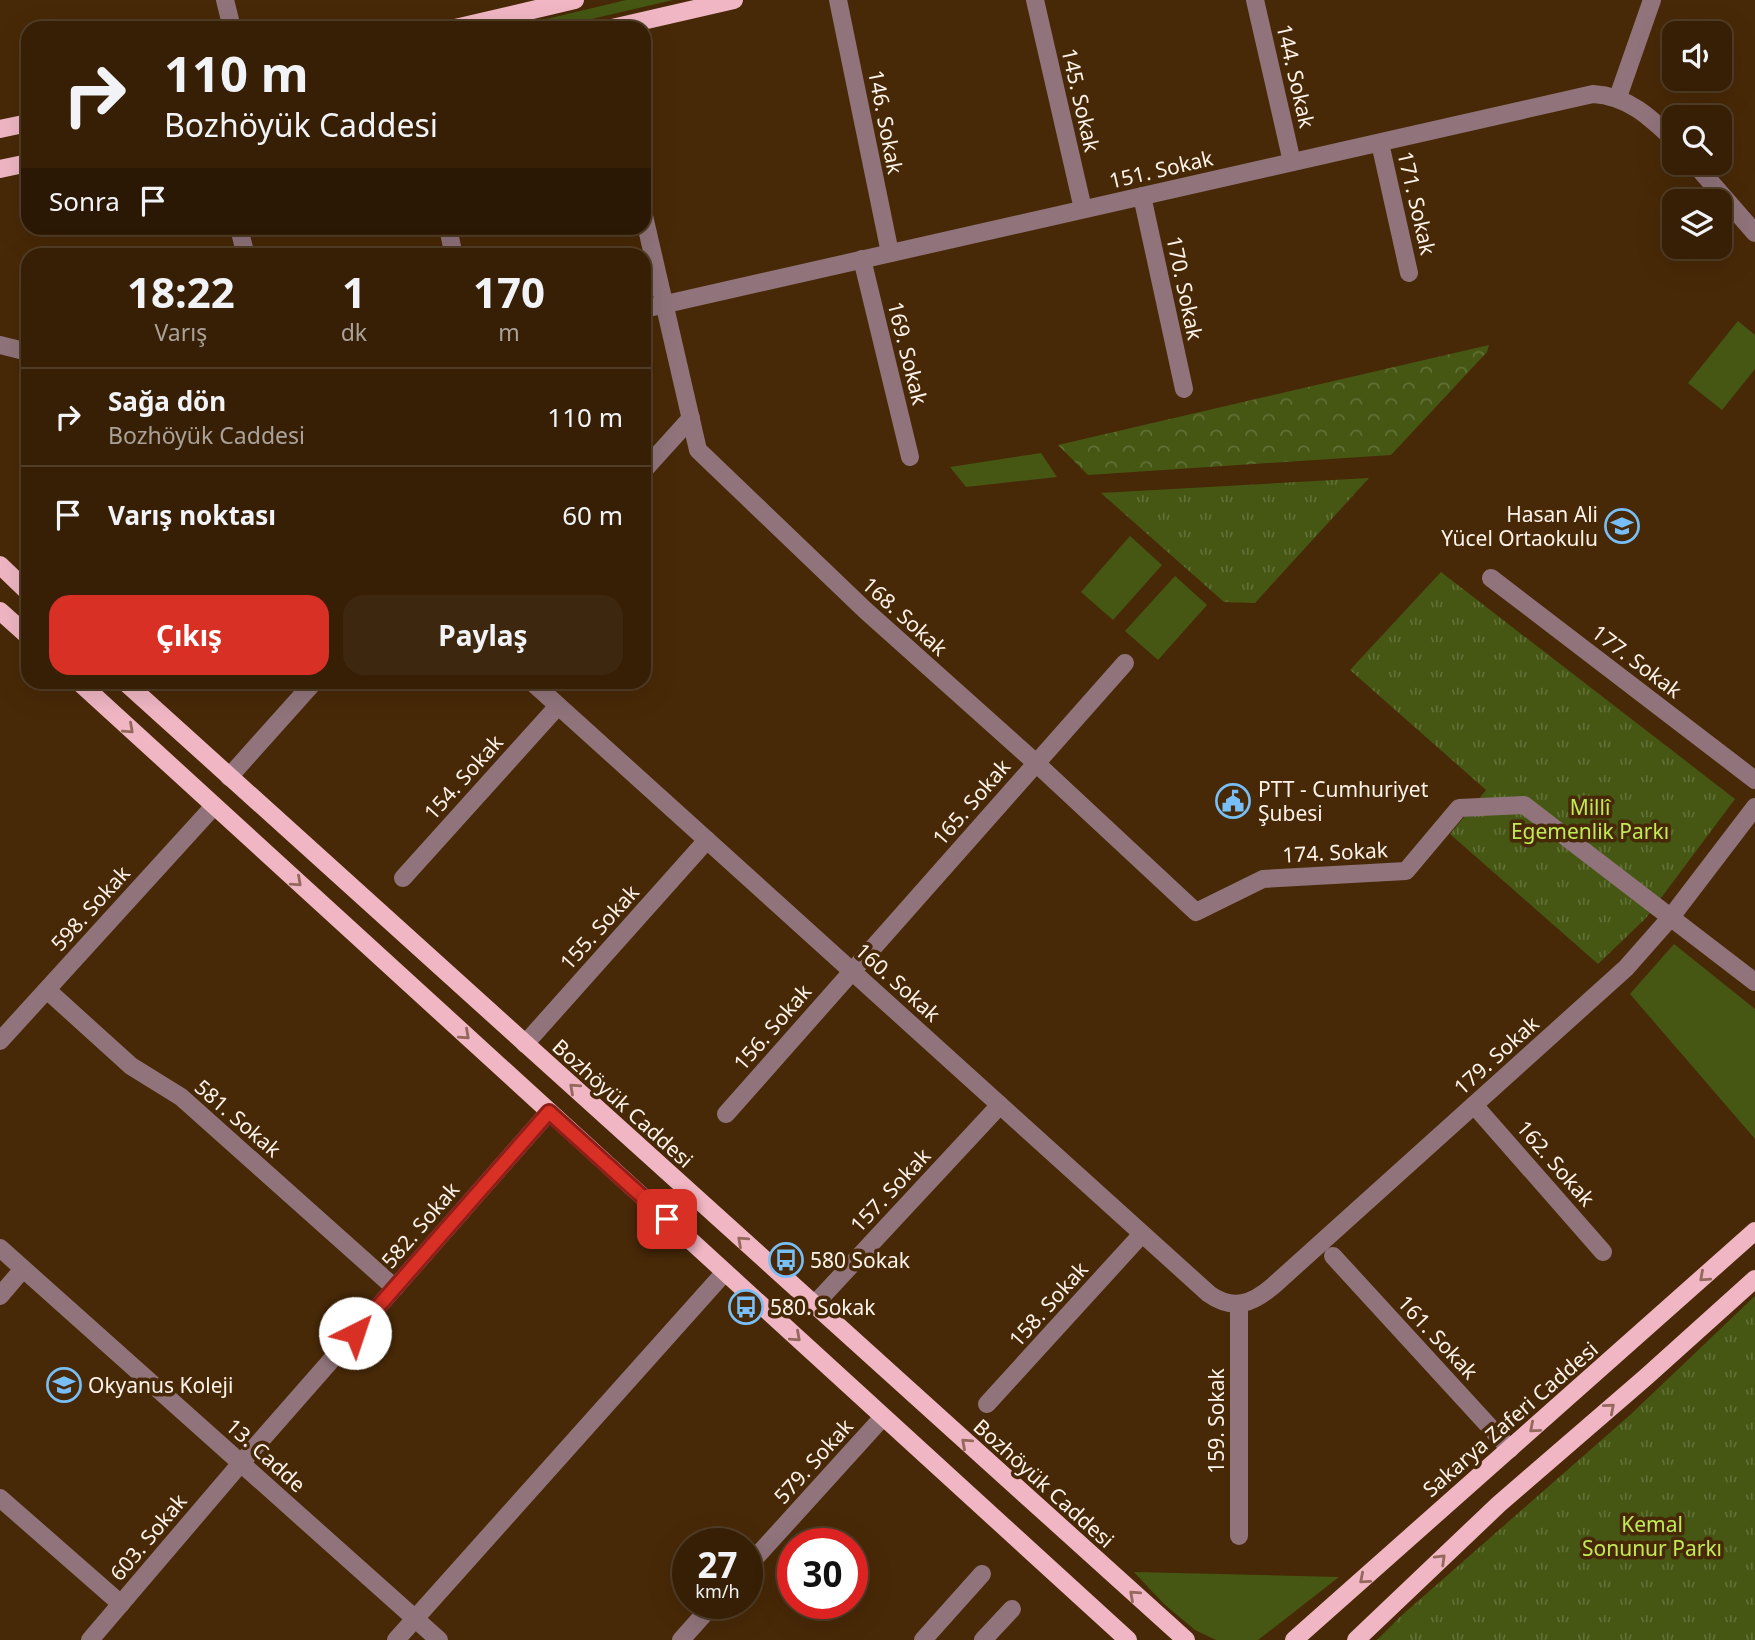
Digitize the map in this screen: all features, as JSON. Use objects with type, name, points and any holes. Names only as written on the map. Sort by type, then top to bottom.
[{"type":"main road","points":[[485,21],[575,0]]},
{"type":"main road","points":[[642,21],[734,0]]},
{"type":"main road","points":[[0,129],[21,124]]},
{"type":"main road","points":[[0,169],[21,164]]},
{"type":"main road","points":[[0,565],[21,585]]},
{"type":"main road","points":[[1,614],[21,630]]},
{"type":"main road","points":[[87,689],[1128,1640]]},
{"type":"main road","name":"Bozhöyük Caddesi","points":[[133,689],[1186,1640]]},
{"type":"main road","name":"Sakarya Zaferi Caddesi","points":[[1294,1640],[1755,1231]]},
{"type":"main road","points":[[1356,1640],[1499,1504],[1755,1279]]},
{"type":"street","points":[[225,0],[230,21]]},
{"type":"street","name":"146. Sokak","points":[[838,0],[890,253]]},
{"type":"street","name":"145. Sokak","points":[[1035,0],[1083,209]]},
{"type":"street","name":"144. Sokak","points":[[1255,0],[1292,162]]},
{"type":"street","points":[[1652,0],[1618,97],[1642,111],[1662,129]]},
{"type":"street","name":"151. Sokak","points":[[651,307],[1592,94],[1618,97]]},
{"type":"street","name":"171. Sokak","points":[[1380,142],[1409,273]]},
{"type":"street","points":[[1705,175],[1752,224]]},
{"type":"street","name":"170. Sokak","points":[[1142,196],[1184,389]]},
{"type":"street","name":"168. Sokak","points":[[648,235],[698,450],[865,611],[1036,763],[1196,912]]},
{"type":"street","name":"169. Sokak","points":[[862,259],[910,457]]},
{"type":"street","points":[[0,345],[21,350]]},
{"type":"street","points":[[651,462],[691,418]]},
{"type":"street","name":"177. Sokak","points":[[1491,578],[1755,780]]},
{"type":"street","name":"165. Sokak","points":[[852,971],[1125,663]]},
{"type":"street","points":[[229,777],[308,689]]},
{"type":"street","name":"160. Sokak","points":[[540,689],[1209,1294],[1239,1306]]},
{"type":"street","name":"154. Sokak","points":[[403,878],[558,706]]},
{"type":"street","name":"174. Sokak","points":[[1196,912],[1264,879],[1406,871],[1459,808],[1524,805],[1755,982]]},
{"type":"street","name":"598. Sokak","points":[[0,1041],[214,806]]},
{"type":"street","name":"179. Sokak","points":[[1239,1306],[1263,1294],[1626,968],[1671,917],[1755,807]]},
{"type":"street","name":"155. Sokak","points":[[524,1044],[707,840]]},
{"type":"street","name":"156. Sokak","points":[[726,1114],[852,971]]},
{"type":"street","name":"581. Sokak","points":[[47,990],[131,1066],[181,1097],[395,1288]]},
{"type":"street","name":"157. Sokak","points":[[814,1305],[1000,1105]]},
{"type":"street","name":"162. Sokak","points":[[1474,1105],[1603,1252]]},
{"type":"street","name":"582. Sokak","points":[[241,1463],[549,1112]]},
{"type":"street","name":"158. Sokak","points":[[987,1404],[1142,1234]]},
{"type":"street","name":"13. Cadde","points":[[0,1248],[439,1640]]},
{"type":"street","name":"161. Sokak","points":[[1333,1255],[1510,1449]]},
{"type":"street","points":[[0,1296],[23,1269]]},
{"type":"street","points":[[396,1640],[725,1272]]},
{"type":"street","name":"159. Sokak","points":[[1239,1306],[1239,1536]]},
{"type":"street","name":"579. Sokak","points":[[763,1549],[883,1417]]},
{"type":"street","name":"603. Sokak","points":[[90,1640],[241,1463]]},
{"type":"street","points":[[0,1499],[121,1604]]},
{"type":"street","points":[[923,1640],[982,1574]]},
{"type":"street","points":[[984,1640],[1012,1609]]},
{"type":"street","points":[[681,1640],[700,1619]]},
{"type":"green space","points":[[626,0],[673,0],[583,21],[538,21]]},
{"type":"green space","points":[[1738,321],[1755,335],[1755,369],[1722,410],[1688,383]]},
{"type":"green space","points":[[1489,345],[1487,352],[1391,455],[1088,475],[1058,445]]},
{"type":"green space","points":[[1041,453],[1057,477],[966,487],[950,467]]},
{"type":"green space","points":[[1369,478],[1255,603],[1224,602],[1101,493]]},
{"type":"green space","points":[[1130,536],[1162,565],[1113,620],[1081,592]]},
{"type":"green space","name":"Millî Egemenlik Parkı","points":[[1441,572],[1735,799],[1646,918],[1598,964],[1450,834],[1486,790],[1350,670]]},
{"type":"green space","points":[[1175,576],[1207,605],[1158,660],[1125,631]]},
{"type":"green space","points":[[1674,944],[1755,1009],[1755,1139],[1630,994]]},
{"type":"green space","name":"Kemal Sonunur Parkı","points":[[1755,1296],[1755,1640],[1377,1640],[1630,1415]]},
{"type":"green space","points":[[1134,1572],[1339,1577],[1258,1640],[1216,1640],[1195,1630],[1164,1604]]},
{"type":"place","name":"Hasan Ali Yücel Ortaokulu","points":[[1622,526]]},
{"type":"place","name":"PTT - Cumhuriyet Şubesi","points":[[1233,801]]},
{"type":"place","name":"580 Sokak","points":[[786,1260]]},
{"type":"place","name":"580. Sokak","points":[[746,1307]]},
{"type":"place","name":"Okyanus Koleji","points":[[64,1385]]},
{"type":"route","points":[[355,1333],[549,1112],[667,1219]]}]
